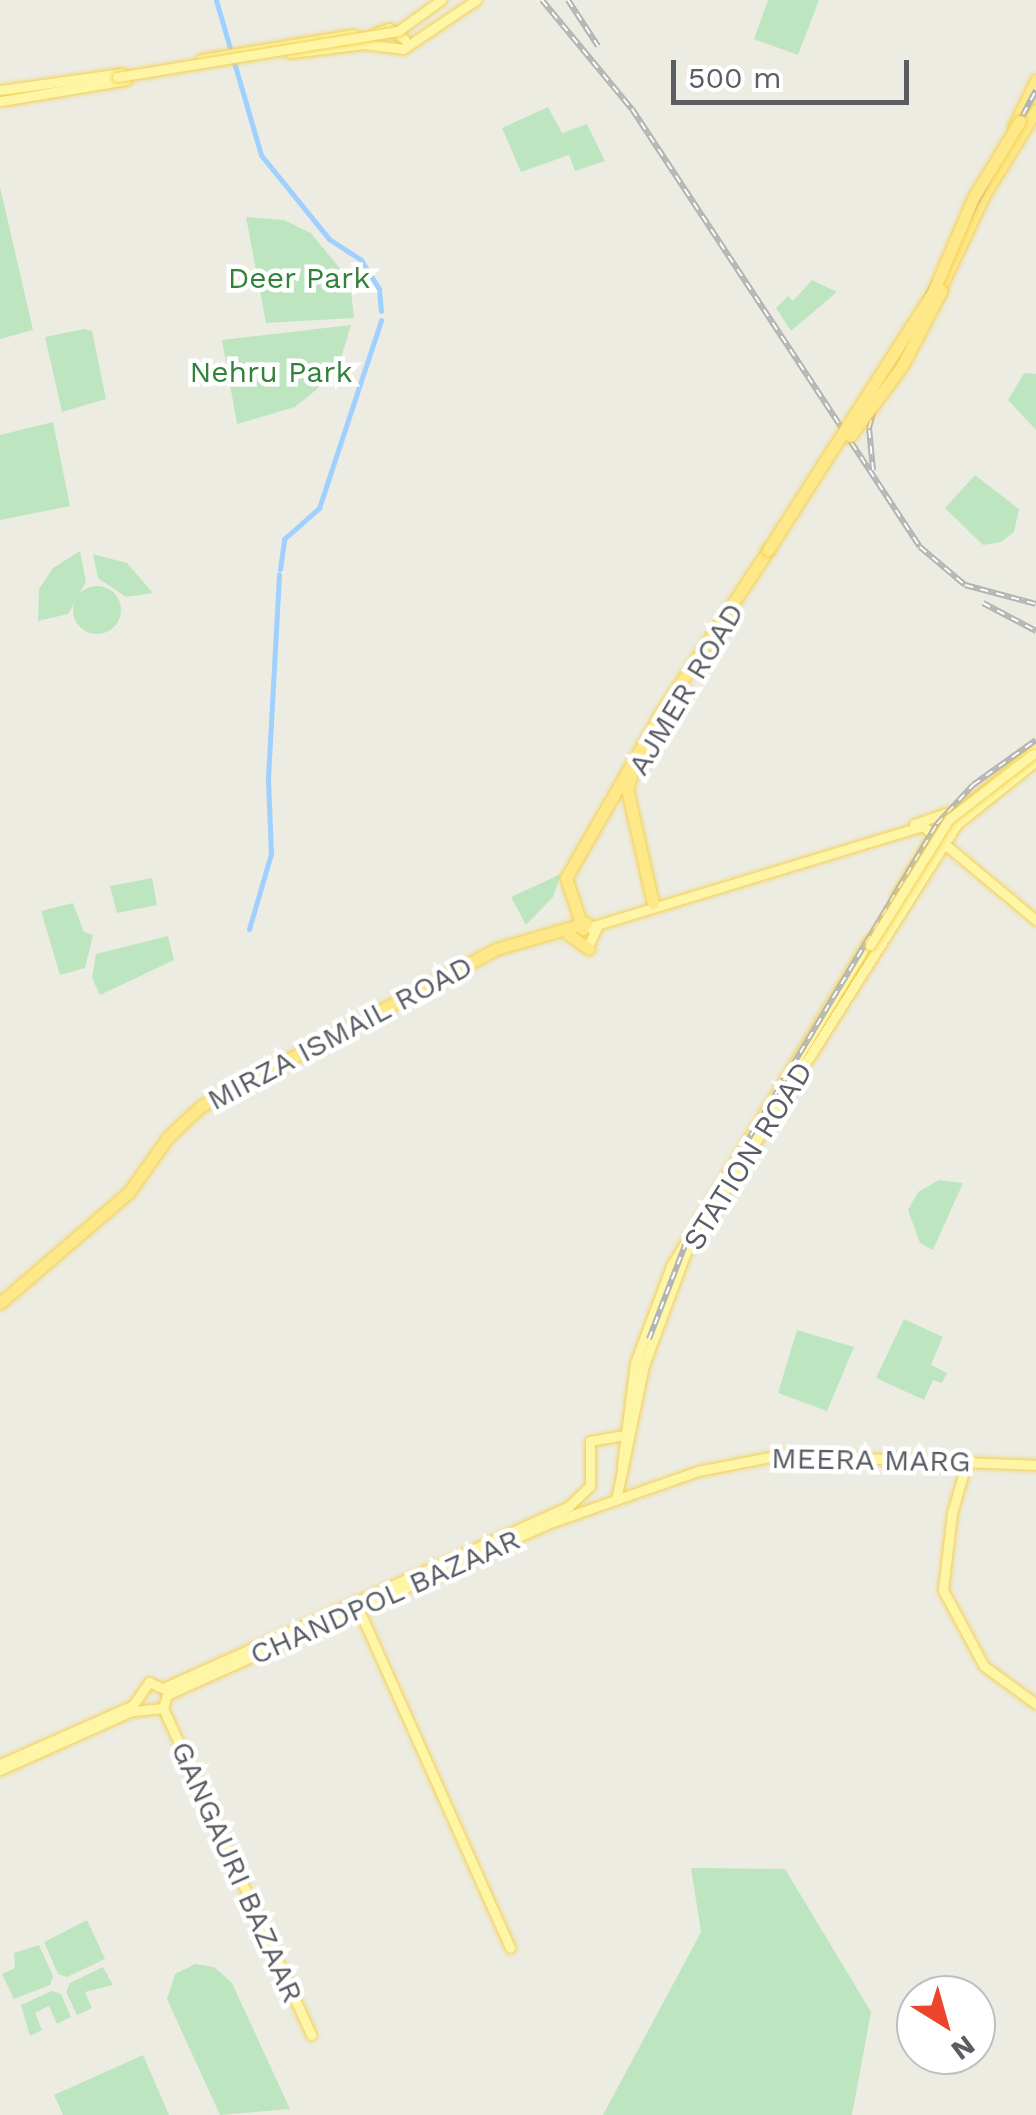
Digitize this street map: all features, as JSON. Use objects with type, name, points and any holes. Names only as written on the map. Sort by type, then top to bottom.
[{"type":"highway","points":[[855,422],[947,282],[970,222],[1036,83]]},
{"type":"highway","points":[[855,422],[934,292],[973,198],[1036,83]]},
{"type":"highway","points":[[855,422],[916,342],[974,210],[1036,102]]},
{"type":"highway","points":[[936,299],[971,198],[1036,110]]},
{"type":"highway","name":"AJMER ROAD","points":[[587,921],[571,871],[625,792],[662,718],[855,422]]},
{"type":"highway","points":[[625,792],[653,903]]},
{"type":"highway","name":"MIRZA ISMAIL ROAD","points":[[2,1299],[129,1192],[168,1137],[201,1106],[345,1025],[518,941],[566,931],[587,921]]},
{"type":"highway","points":[[566,931],[590,946]]},
{"type":"main road","points":[[241,57],[408,32],[443,0]]},
{"type":"main road","points":[[221,59],[1,102],[0,89],[117,76],[398,31],[443,0]]},
{"type":"main road","points":[[410,41],[467,0]]},
{"type":"main road","points":[[52,84],[221,59],[410,41],[476,0]]},
{"type":"main road","points":[[241,57],[387,30],[410,41]]},
{"type":"main road","points":[[378,44],[387,30]]},
{"type":"main road","points":[[952,811],[1036,754]]},
{"type":"main road","points":[[871,950],[949,826],[1036,754]]},
{"type":"main road","name":"STATION ROAD","points":[[626,1435],[635,1364],[671,1266],[780,1085],[947,838],[970,810],[1036,754]]},
{"type":"main road","name":"MIRZA ISMAIL ROAD","points":[[792,866],[952,811]]},
{"type":"main road","name":"STATION ROAD","points":[[626,1435],[644,1365],[686,1252],[871,950],[936,829],[952,811]]},
{"type":"main road","points":[[924,821],[1036,917]]},
{"type":"main road","name":"MIRZA ISMAIL ROAD","points":[[587,921],[637,911],[916,828],[936,829]]},
{"type":"main road","points":[[947,838],[1036,917]]},
{"type":"main road","points":[[935,857],[960,852]]},
{"type":"main road","name":"MIRZA ISMAIL ROAD","points":[[637,911],[653,903],[721,886]]},
{"type":"main road","points":[[587,921],[590,946]]},
{"type":"main road","points":[[601,1510],[585,1494],[590,1442],[626,1435],[616,1500]]},
{"type":"main road","name":"MEERA MARG","points":[[601,1510],[634,1491],[693,1473],[767,1458],[1036,1467]]},
{"type":"main road","points":[[966,1464],[943,1590],[984,1666],[1036,1704]]},
{"type":"main road","points":[[619,1481],[634,1491]]},
{"type":"main road","name":"CHANDPOL BAZAAR","points":[[167,1690],[585,1494]]},
{"type":"main road","name":"CHANDPOL BAZAAR","points":[[167,1690],[358,1610],[556,1520],[601,1510]]},
{"type":"main road","points":[[358,1610],[510,1948]]},
{"type":"main road","points":[[152,1682],[167,1690],[156,1709],[0,1767],[134,1705],[152,1682]]},
{"type":"main road","name":"GANGAURI BAZAAR","points":[[140,1694],[156,1709],[310,2035]]},
{"type":"green space","points":[[768,0],[819,0],[798,55],[754,39]]},
{"type":"green space","points":[[548,107],[562,133],[587,124],[605,161],[575,171],[569,155],[521,172],[502,128]]},
{"type":"green space","points":[[0,187],[33,330],[0,339]]},
{"type":"green space","name":"Deer Park","points":[[246,217],[284,220],[311,233],[350,281],[354,318],[266,323]]},
{"type":"green space","points":[[812,280],[837,292],[791,331],[776,308],[788,296],[793,301]]},
{"type":"green space","name":"Nehru Park","points":[[351,325],[340,361],[316,390],[295,407],[237,424],[222,340]]},
{"type":"green space","points":[[92,331],[106,399],[62,412],[45,337]]},
{"type":"green space","points":[[1024,373],[1036,374],[1036,430],[1008,400]]},
{"type":"green space","points":[[53,422],[70,506],[0,520],[0,435]]},
{"type":"green space","points":[[975,475],[1019,509],[1014,532],[1001,542],[983,545],[945,508]]},
{"type":"green space","points":[[80,551],[86,582],[68,614],[38,621],[39,589],[53,568]]},
{"type":"green space","points":[[93,554],[127,563],[153,593],[126,597],[98,578]]},
{"type":"green space","points":[[97,586],[114,593],[121,610],[114,627],[97,634],[80,627],[73,610],[80,593]]},
{"type":"green space","points":[[561,874],[553,897],[526,925],[511,897]]},
{"type":"green space","points":[[152,878],[157,905],[117,913],[110,886]]},
{"type":"green space","points":[[73,903],[84,932],[93,935],[85,968],[60,975],[41,911]]},
{"type":"green space","points":[[168,936],[174,960],[100,995],[92,978],[96,954]]},
{"type":"green space","points":[[939,1180],[963,1183],[933,1250],[920,1243],[908,1210],[918,1192]]},
{"type":"green space","points":[[904,1319],[943,1337],[931,1365],[947,1373],[942,1383],[933,1380],[924,1400],[876,1378]]},
{"type":"green space","points":[[797,1330],[854,1347],[827,1411],[778,1393]]},
{"type":"green space","points":[[691,1868],[785,1869],[871,2012],[852,2115],[603,2115],[701,1932]]},
{"type":"green space","points":[[87,1920],[105,1959],[67,1977],[58,1974],[44,1942]]},
{"type":"green space","points":[[39,1945],[53,1976],[50,1985],[14,1999],[2,1974],[15,1968],[14,1953]]},
{"type":"green space","points":[[195,1964],[214,1967],[232,1983],[290,2109],[220,2115],[167,1999],[175,1974]]},
{"type":"green space","points":[[103,1967],[113,1985],[85,1992],[92,2008],[77,2015],[66,1992],[70,1983]]},
{"type":"green space","points":[[52,1991],[61,1994],[71,2017],[57,2024],[49,2006],[35,2013],[42,2030],[30,2036],[21,2005]]},
{"type":"green space","points":[[143,2055],[169,2115],[63,2115],[54,2095]]},
{"type":"waterway","points":[[216,0],[261,155],[329,239],[361,260],[379,289],[381,311]]},
{"type":"waterway","points":[[280,569],[284,539],[319,508],[381,320]]},
{"type":"waterway","points":[[249,929],[271,854],[268,778],[279,574]]},
{"type":"railway","points":[[542,0],[632,109],[920,547],[965,585],[1036,604]]},
{"type":"railway","points":[[568,0],[598,46]]},
{"type":"railway","points":[[873,470],[869,428],[881,383],[1036,90]]},
{"type":"railway","points":[[983,603],[1036,631]]},
{"type":"railway","points":[[649,1339],[685,1245],[937,824],[973,785],[1036,740]]}]
